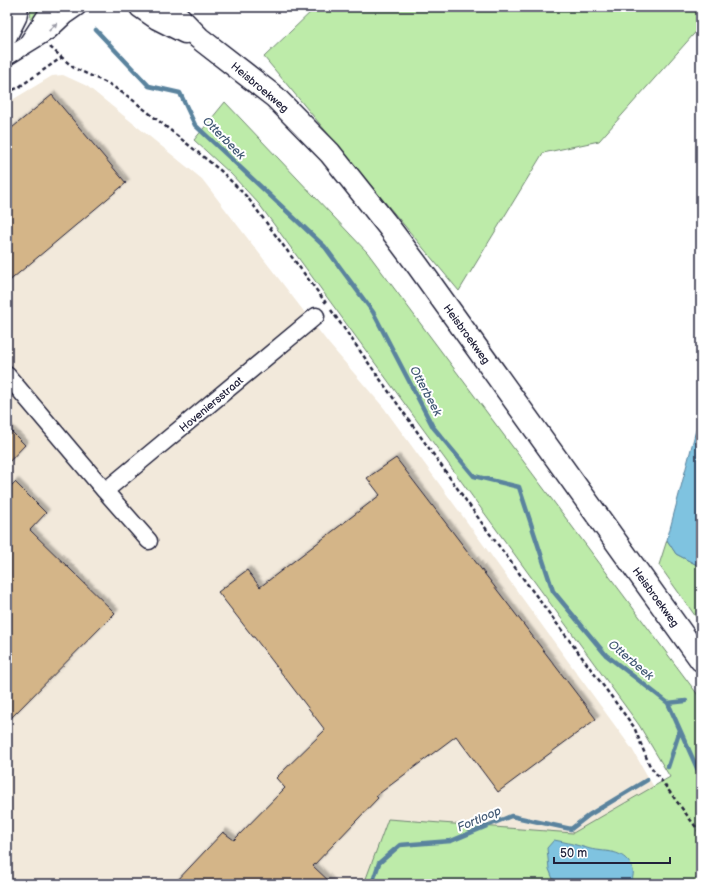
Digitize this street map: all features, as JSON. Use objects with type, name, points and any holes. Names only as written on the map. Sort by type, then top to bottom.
[{"type":"main road","name":"Heisbroekweg","points":[[140,7],[157,18],[199,38]]},
{"type":"main road","name":"Heisbroekweg","points":[[169,7],[199,38],[275,97],[330,153],[405,249],[701,660]]},
{"type":"street","points":[[7,40],[18,18],[20,7]]},
{"type":"street","points":[[27,43],[51,7]]},
{"type":"street","points":[[7,57],[27,43],[49,31],[65,16],[78,7]]},
{"type":"street","name":"Hoveniersstraat","points":[[105,491],[316,316]]},
{"type":"street","points":[[7,375],[149,541]]},
{"type":"path","points":[[50,47],[61,58],[87,75],[109,84],[129,97],[221,171],[248,198],[328,306],[489,532],[634,727],[649,764],[701,834]]},
{"type":"path","points":[[7,93],[61,58]]},
{"type":"shaded area","points":[[63,75],[87,86],[202,179],[329,344],[384,408],[632,749],[655,789],[701,884],[7,884],[7,103],[52,76]]},
{"type":"green space","points":[[31,7],[43,7],[34,19],[30,19]]},
{"type":"green space","points":[[316,7],[701,7],[701,26],[599,141],[543,153],[459,291],[264,57]]},
{"type":"green space","points":[[225,102],[367,252],[701,699],[701,884],[364,884],[388,819],[573,833],[670,777],[639,725],[259,204],[231,174],[194,140]]},
{"type":"green space","points":[[667,540],[676,554],[701,567],[701,624],[659,565]]},
{"type":"water","points":[[701,411],[701,567],[676,554],[667,540]]},
{"type":"water","points":[[554,840],[619,854],[628,861],[633,869],[631,884],[555,884],[549,869],[547,848]]},
{"type":"building","points":[[52,95],[126,183],[7,283],[7,132]]},
{"type":"building","points":[[7,427],[25,445],[7,464]]},
{"type":"building","points":[[396,458],[596,719],[498,792],[456,736],[376,796],[378,798],[313,866],[332,884],[174,884],[223,832],[234,840],[285,788],[276,778],[325,730],[218,592],[247,570],[260,587],[380,495],[367,478]]},
{"type":"building","points":[[15,482],[46,513],[30,530],[115,613],[7,722],[7,490]]},
{"type":"waterway","name":"Otterbeek","points":[[96,30],[149,86],[180,93],[195,125],[325,247],[373,312],[433,427],[474,476],[519,487],[553,591],[606,655],[668,703],[701,777]]},
{"type":"waterway","points":[[668,703],[686,701]]},
{"type":"waterway","name":"Fortloop","points":[[668,767],[680,730]]},
{"type":"waterway","name":"Fortloop","points":[[372,884],[379,863],[400,845],[451,841],[511,816],[571,829],[589,815],[647,780]]}]
